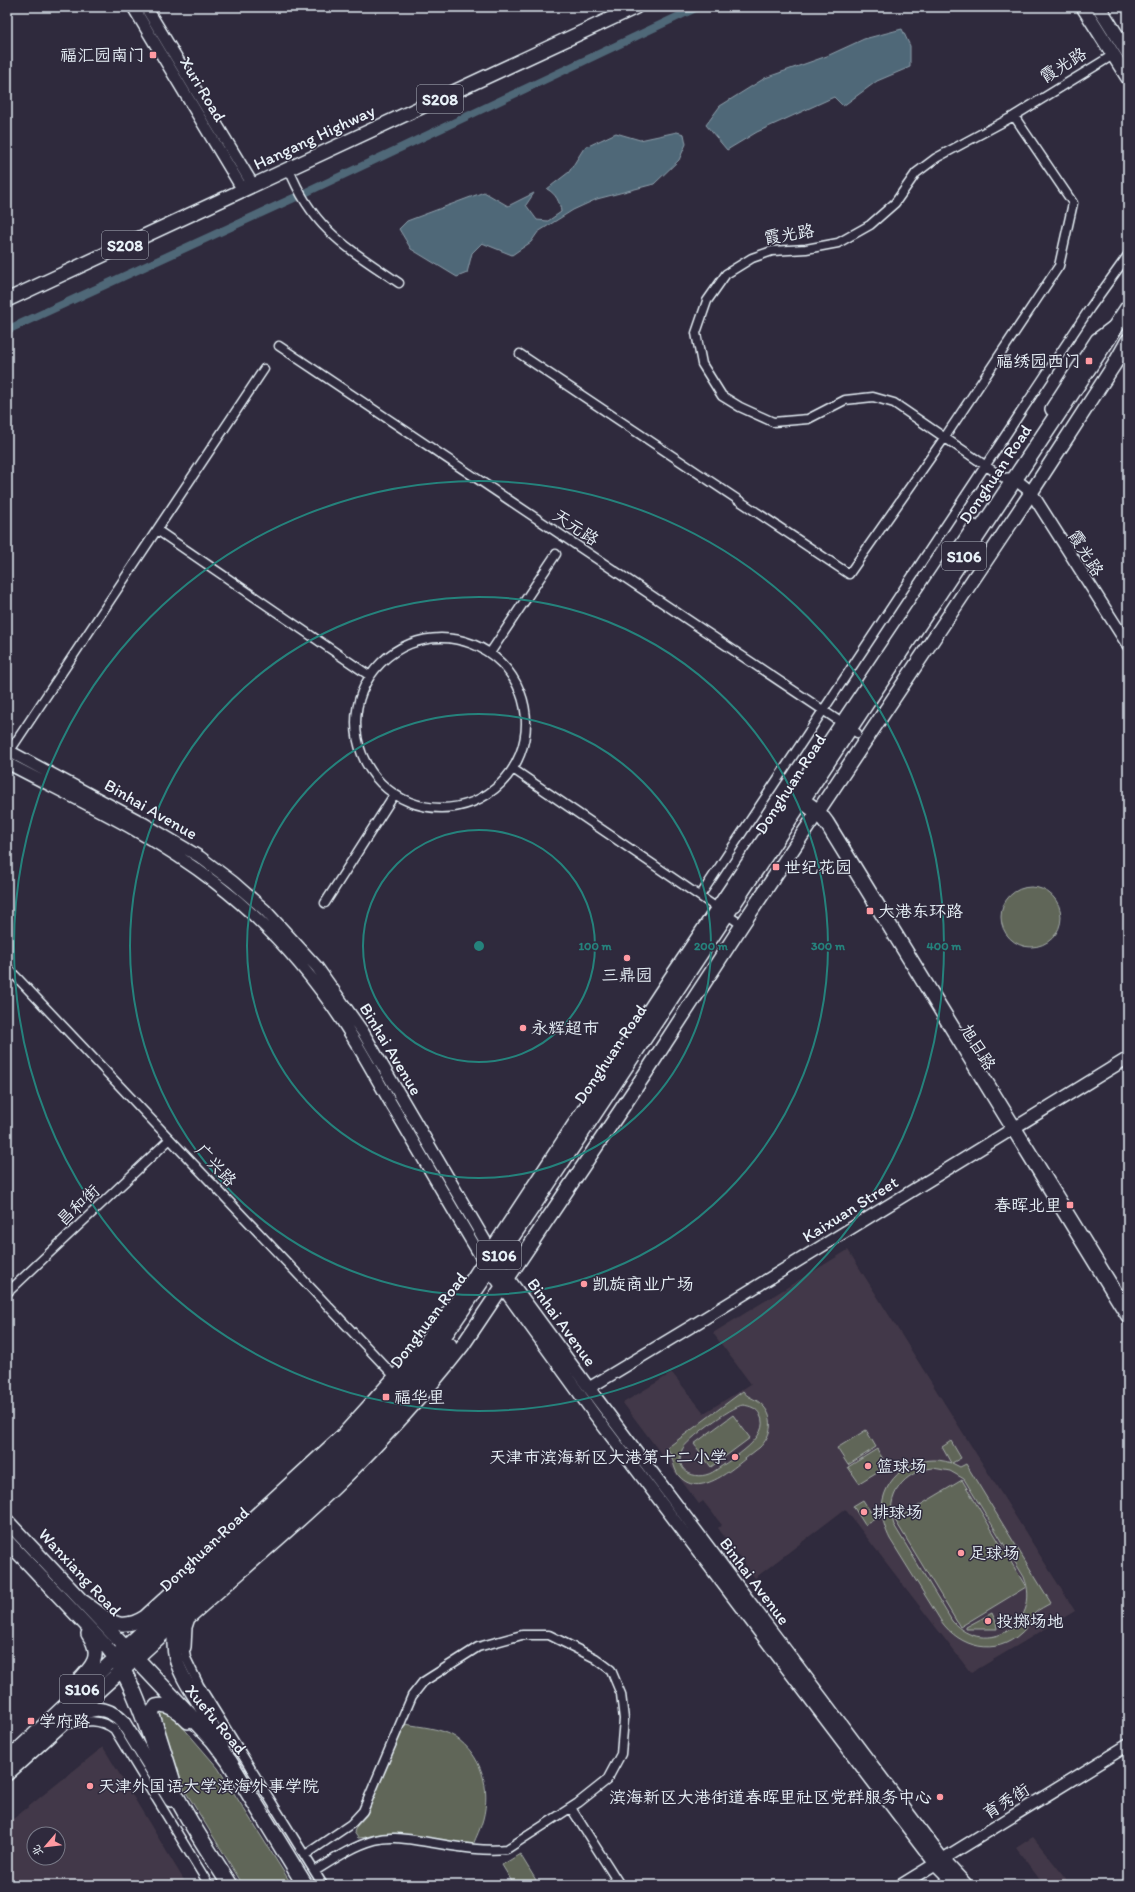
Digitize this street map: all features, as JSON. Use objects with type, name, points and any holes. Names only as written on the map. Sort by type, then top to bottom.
[{"type":"highway","name":"Donghuan Road","points":[[131,1653],[179,1616],[293,1512],[371,1437],[421,1382],[457,1335],[496,1269],[806,803],[850,728],[1019,486],[1122,326],[1128,308]]},
{"type":"highway","name":"Donghuan Road","points":[[119,1664],[363,1429],[399,1381],[445,1334],[496,1269]]},
{"type":"highway","name":"Xuefu Road","points":[[131,1653],[200,1725],[229,1761],[305,1885]]},
{"type":"highway","points":[[119,1664],[131,1686],[164,1770],[178,1799],[194,1828],[230,1885]]},
{"type":"main road","name":"Xuri Road","points":[[133,7],[247,185]]},
{"type":"main road","name":"Xuri Road","points":[[146,7],[247,185]]},
{"type":"main road","name":"Hangang Highway","points":[[7,300],[623,7]]},
{"type":"main road","name":"Hangang Highway","points":[[7,294],[247,185],[289,169],[636,7]]},
{"type":"main road","points":[[1083,7],[1128,78]]},
{"type":"main road","points":[[1099,7],[1128,53]]},
{"type":"main road","points":[[806,803],[1019,486],[1114,366],[1128,340]]},
{"type":"main road","name":"霞光路","points":[[1019,486],[1128,644]]},
{"type":"main road","name":"霞光路","points":[[1019,486],[1047,523],[1128,653]]},
{"type":"main road","name":"Binhai Avenue","points":[[8,752],[143,822],[200,857],[233,882],[281,927],[326,978],[363,1032],[496,1269],[591,1391],[942,1864],[956,1885]]},
{"type":"main road","name":"Binhai Avenue","points":[[7,763],[165,848],[215,882],[258,919],[276,938],[322,992],[353,1038],[496,1269],[594,1414],[942,1864],[967,1885]]},
{"type":"main road","points":[[184,1647],[185,1627],[188,1618],[335,1487],[388,1433],[440,1375],[458,1351],[496,1269],[730,917]]},
{"type":"main road","name":"Kaixuan Street","points":[[591,1391],[1015,1130],[1128,1058]]},
{"type":"main road","name":"Kaixuan Street","points":[[1015,1130],[1128,1063]]},
{"type":"main road","points":[[84,1602],[112,1621],[121,1625],[132,1624],[145,1616],[341,1438],[399,1381]]},
{"type":"main road","name":"Wanxiang Road","points":[[7,1521],[131,1653]]},
{"type":"main road","name":"Wanxiang Road","points":[[7,1541],[72,1609],[119,1664]]},
{"type":"main road","points":[[54,1723],[63,1698],[90,1668],[96,1656],[94,1642],[72,1609]]},
{"type":"main road","points":[[179,1616],[174,1640],[177,1664],[184,1680],[210,1721],[229,1761]]},
{"type":"main road","name":"S106","points":[[7,1760],[54,1723],[119,1664]]},
{"type":"main road","points":[[178,1799],[167,1758],[152,1716],[153,1708],[164,1705],[169,1706],[180,1714],[229,1761]]},
{"type":"main road","points":[[54,1723],[93,1709],[102,1709],[113,1713],[123,1722],[170,1799],[194,1828]]},
{"type":"main road","name":"S106","points":[[7,1774],[54,1723]]},
{"type":"main road","name":"育秀街","points":[[914,1885],[942,1864],[1128,1745]]},
{"type":"main road","name":"育秀街","points":[[901,1885],[942,1864],[1128,1753]]},
{"type":"street","name":"霞光路","points":[[1019,486],[985,465],[894,403],[873,397],[845,400],[808,419],[773,422],[740,407],[722,396],[702,364],[696,333],[707,301],[726,274],[752,258],[772,251],[806,249],[838,243],[870,224],[895,203],[916,173],[936,158],[1014,116],[1113,55]]},
{"type":"street","points":[[520,354],[849,574],[945,437],[1059,266],[1073,203],[1014,116]]},
{"type":"street","points":[[289,169],[303,200],[321,225],[348,249],[399,283]]},
{"type":"street","points":[[700,896],[985,465],[1090,308],[1128,255]]},
{"type":"street","name":"天元路","points":[[279,346],[850,728]]},
{"type":"street","points":[[8,752],[264,369]]},
{"type":"street","points":[[157,530],[370,676]]},
{"type":"street","points":[[490,653],[556,554]]},
{"type":"street","points":[[438,638],[465,641],[490,653],[511,673],[524,700],[527,730],[520,758],[513,769],[503,783],[479,801],[451,809],[422,807],[394,795],[374,777],[361,753],[358,740],[356,727],[359,700],[370,676],[388,656],[412,643],[419,641],[438,638]]},
{"type":"street","points":[[513,769],[730,917]]},
{"type":"street","points":[[325,903],[394,795]]},
{"type":"street","name":"旭日路","points":[[806,803],[825,826],[1128,1308]]},
{"type":"street","name":"广兴路","points":[[7,967],[399,1381]]},
{"type":"street","name":"旭日路","points":[[1015,1130],[1128,1321]]},
{"type":"street","name":"昌和街","points":[[7,1293],[170,1139]]},
{"type":"street","points":[[305,1855],[351,1824],[363,1811],[412,1696],[423,1682],[478,1647],[522,1635],[549,1635],[595,1658],[611,1670],[621,1694],[624,1719],[621,1754],[607,1780],[571,1808],[507,1849],[479,1849],[398,1838],[376,1840],[354,1847],[315,1871]]},
{"type":"street","points":[[184,1647],[186,1658],[200,1685],[323,1885]]},
{"type":"street","points":[[54,1723],[93,1721],[106,1724],[114,1728],[209,1885]]},
{"type":"street","points":[[571,1808],[620,1885]]},
{"type":"shaded area","points":[[848,1250],[1075,1611],[971,1673],[845,1509],[755,1578],[718,1528],[722,1525],[703,1501],[699,1504],[623,1403],[672,1373],[704,1413],[751,1384],[713,1333]]},
{"type":"shaded area","name":"天津外国语大学滨海外事学院","points":[[103,1747],[187,1885],[7,1885],[7,1824]]},
{"type":"shaded area","points":[[1033,1837],[1071,1885],[1044,1885],[1016,1848]]},
{"type":"green space","points":[[1025,887],[1037,887],[1053,895],[1059,905],[1061,917],[1059,929],[1053,939],[1037,947],[1025,947],[1009,939],[1001,923],[1001,911],[1009,895]]},
{"type":"green space","points":[[743,1391],[765,1408],[770,1420],[767,1438],[759,1448],[720,1477],[698,1485],[688,1483],[679,1476],[675,1469],[671,1454],[667,1448]],"holes":[[[743,1405],[755,1409],[759,1413],[762,1423],[760,1431],[748,1447],[740,1454],[709,1474],[702,1476],[695,1475],[689,1474],[684,1470],[681,1465],[680,1458],[685,1445],[720,1417]]]},
{"type":"green space","points":[[733,1415],[750,1438],[711,1467],[694,1444]]},
{"type":"green space","name":"篮球场","points":[[866,1430],[876,1447],[848,1465],[837,1448]]},
{"type":"green space","points":[[951,1441],[961,1458],[952,1463],[960,1467],[966,1464],[1051,1603],[1035,1613],[1021,1633],[1001,1645],[990,1647],[968,1643],[958,1638],[949,1630],[941,1621],[886,1531],[882,1514],[882,1506],[890,1483],[906,1468],[917,1463],[928,1460],[940,1460],[951,1463],[942,1447]],"holes":[[[933,1468],[950,1471],[964,1479],[1024,1577],[1028,1594],[1025,1609],[1018,1622],[1008,1631],[994,1636],[980,1637],[965,1632],[952,1621],[894,1525],[892,1514],[894,1495],[905,1480],[913,1474],[923,1470]]]},
{"type":"green space","name":"篮球场","points":[[877,1449],[887,1466],[859,1483],[848,1467]]},
{"type":"green space","name":"足球场","points":[[962,1480],[1026,1587],[960,1627],[895,1520]]},
{"type":"green space","name":"排球场","points":[[863,1500],[875,1519],[865,1525],[853,1506]]},
{"type":"green space","name":"投掷场地","points":[[992,1613],[997,1629],[966,1629],[966,1627]]},
{"type":"green space","points":[[168,1710],[218,1768],[292,1885],[243,1885],[184,1789],[155,1719],[158,1711]]},
{"type":"green space","points":[[405,1724],[431,1728],[455,1737],[472,1753],[478,1763],[485,1785],[486,1796],[482,1822],[473,1845],[394,1834],[379,1834],[358,1838],[354,1832],[356,1827],[366,1816]]},
{"type":"green space","points":[[520,1854],[539,1885],[514,1885],[502,1865]]},
{"type":"water","points":[[902,29],[910,46],[910,67],[877,81],[843,106],[834,97],[757,132],[727,150],[706,125],[720,106],[765,78],[827,56],[864,39]]},
{"type":"water","points":[[677,132],[684,134],[686,144],[679,160],[654,184],[597,199],[573,210],[538,232],[531,242],[512,255],[482,243],[472,253],[467,273],[457,277],[411,249],[399,229],[407,221],[484,192],[508,206],[534,193],[526,205],[537,220],[548,221],[561,212],[557,199],[553,193],[547,189],[569,172],[584,148],[616,133],[640,140]]},
{"type":"waterway","points":[[305,193],[698,7]]},
{"type":"waterway","points":[[7,330],[296,197]]},
{"type":"place","name":"福汇园南门","points":[[153,55]]},
{"type":"place","name":"福绣园西门","points":[[1089,361]]},
{"type":"place","name":"世纪花园","points":[[776,867]]},
{"type":"place","name":"大港东环路","points":[[870,911]]},
{"type":"place","name":"三鼎园","points":[[627,958]]},
{"type":"place","name":"永辉超市","points":[[523,1028]]},
{"type":"place","name":"春晖北里","points":[[1070,1205]]},
{"type":"place","name":"凯旋商业广场","points":[[584,1284]]},
{"type":"place","name":"福华里","points":[[386,1397]]},
{"type":"place","name":"天津市滨海新区大港第十二小学","points":[[735,1457]]},
{"type":"place","name":"篮球场","points":[[868,1466]]},
{"type":"place","name":"排球场","points":[[864,1512]]},
{"type":"place","name":"足球场","points":[[961,1553]]},
{"type":"place","name":"投掷场地","points":[[988,1621]]},
{"type":"place","name":"学府路","points":[[31,1721]]},
{"type":"place","name":"天津外国语大学滨海外事学院","points":[[90,1786]]},
{"type":"place","name":"滨海新区大港街道春晖里社区党群服务中心","points":[[940,1797]]}]
